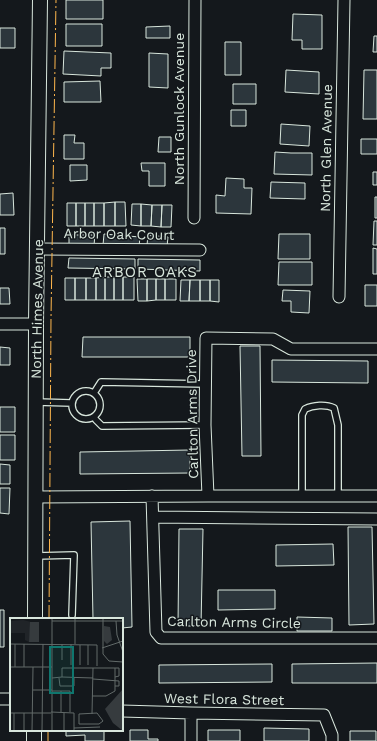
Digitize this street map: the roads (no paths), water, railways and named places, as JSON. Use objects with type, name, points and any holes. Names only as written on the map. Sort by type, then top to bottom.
[{"type":"street","name":"North Himes Avenue","points":[[35,618],[36,324],[40,0]]},
{"type":"street","name":"North Gunlock Avenue","points":[[194,218],[195,0]]},
{"type":"street","name":"North Glen Avenue","points":[[338,297],[344,0]]},
{"type":"street","name":"Arbor Oak Court","points":[[38,249],[200,250]]},
{"type":"street","points":[[0,324],[36,324]]},
{"type":"street","name":"Carlton Arms Drive","points":[[208,496],[205,425],[206,338],[273,338],[291,349],[377,349]]},
{"type":"street","name":"Carlton Arms Circle","points":[[152,496],[156,632],[161,638],[377,638]]},
{"type":"street","name":"Carlton Arms Drive","points":[[36,497],[377,496]]},
{"type":"street","points":[[153,517],[377,519]]},
{"type":"street","name":"West Flora Street","points":[[123,711],[191,714],[324,715],[332,735],[332,741]]},
{"type":"street","points":[[191,714],[191,741]]},
{"type":"lane","points":[[94,393],[101,382],[206,384]]},
{"type":"lane","points":[[85,391],[94,393],[100,400],[100,409],[98,413],[94,417],[86,419],[77,415],[72,404],[76,395],[85,391]]},
{"type":"lane","points":[[36,402],[72,404]]},
{"type":"lane","points":[[302,496],[302,415],[305,409],[311,406],[330,406],[334,408],[338,425],[338,496]]},
{"type":"lane","points":[[94,417],[102,426],[205,425]]},
{"type":"lane","points":[[35,556],[74,555],[72,615]]},
{"type":"district","name":"ARBOR OAKS","points":[[145,272]]}]
